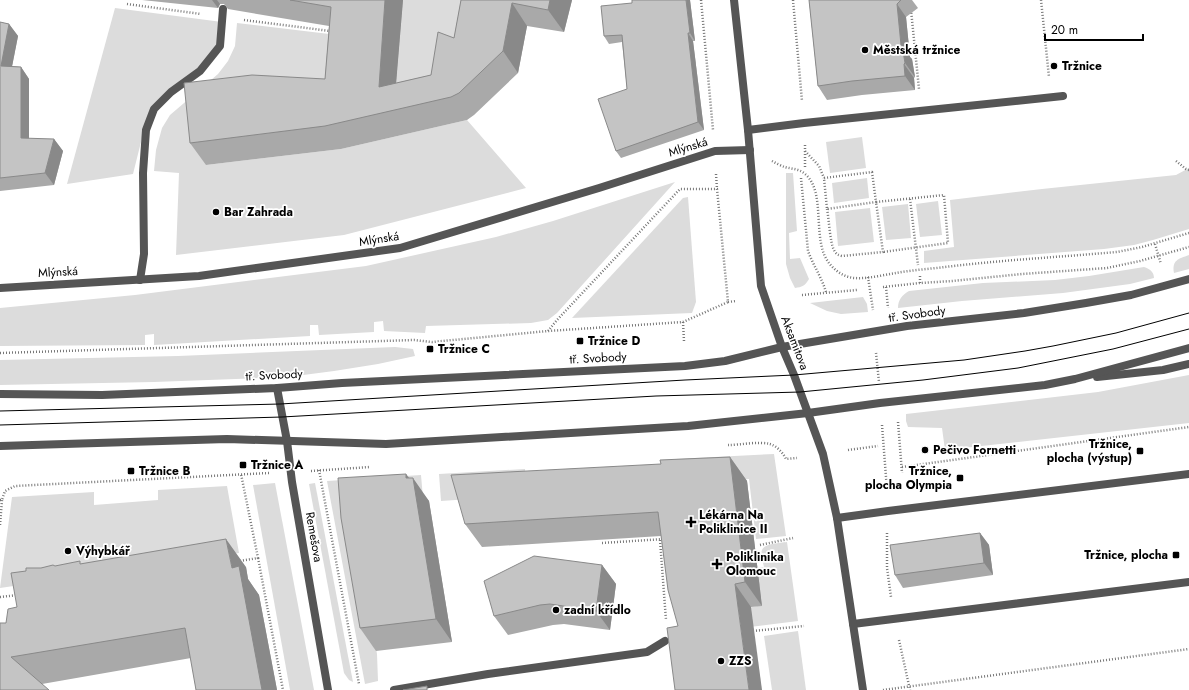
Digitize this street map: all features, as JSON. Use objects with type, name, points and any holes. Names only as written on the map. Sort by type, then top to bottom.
[{"type":"street","name":"Aksamitova","points":[[734,0],[750,150],[761,286],[782,347],[823,454],[837,518],[863,690]]},
{"type":"street","points":[[140,280],[144,254],[143,173],[146,130],[154,109],[171,92],[200,71],[220,46],[223,8]]},
{"type":"street","points":[[748,130],[1063,96]]},
{"type":"street","name":"Mlýnská","points":[[0,288],[199,276],[400,248],[599,188],[715,151],[750,150]]},
{"type":"street","name":"tř. Svobody","points":[[0,394],[102,395],[277,388],[342,383],[685,366],[725,361],[782,347],[907,326],[1024,313],[1086,303],[1131,295],[1189,279]]},
{"type":"street","points":[[0,446],[227,439],[386,444],[671,427],[1045,386],[1189,348]]},
{"type":"street","points":[[1075,379],[1163,370],[1189,364]]},
{"type":"street","name":"Remešova","points":[[277,388],[328,690]]},
{"type":"street","points":[[837,518],[1189,474]]},
{"type":"street","points":[[853,624],[1189,582]]},
{"type":"street","points":[[394,690],[488,674],[647,652],[665,641]]},
{"type":"path","points":[[701,0],[713,133]]},
{"type":"path","points":[[793,0],[804,123],[805,167]]},
{"type":"path","points":[[1041,0],[1051,98]]},
{"type":"path","points":[[910,8],[920,94]]},
{"type":"path","points":[[805,150],[819,166],[824,178],[827,209],[832,246],[838,255],[842,256],[883,252],[948,242],[944,195],[827,209]]},
{"type":"path","points":[[1176,161],[1186,170],[1189,170]]},
{"type":"path","points":[[785,167],[803,172],[813,183],[816,194],[822,251],[832,267],[846,276],[853,278],[961,265],[1117,252],[1155,244],[1189,233]]},
{"type":"path","points":[[824,178],[872,172],[883,252]]},
{"type":"path","points":[[716,173],[728,302]]},
{"type":"path","points":[[801,178],[808,251],[826,292]]},
{"type":"path","points":[[548,331],[680,189],[717,189]]},
{"type":"path","points":[[910,199],[918,265]]},
{"type":"path","points":[[1155,244],[1163,269]]},
{"type":"path","points":[[888,311],[884,287],[920,283],[952,282],[1022,274],[1107,268],[1159,256],[1189,247]]},
{"type":"path","points":[[920,276],[920,283]]},
{"type":"path","points":[[868,277],[873,312]]},
{"type":"path","points":[[802,295],[857,290]]},
{"type":"path","points":[[0,353],[406,340],[432,342],[548,331],[684,322],[728,302],[736,301]]},
{"type":"path","points":[[684,322],[684,341]]},
{"type":"path","points":[[876,349],[877,362]]},
{"type":"path","points":[[898,421],[902,474]]},
{"type":"path","points":[[882,422],[886,477]]},
{"type":"path","points":[[902,467],[1189,427]]},
{"type":"path","points":[[848,450],[878,446]]},
{"type":"path","points":[[786,459],[797,458]]},
{"type":"path","points":[[319,470],[359,684]]},
{"type":"path","points":[[0,525],[1,500],[5,491],[15,486],[272,473]]},
{"type":"path","points":[[241,474],[283,690]]},
{"type":"path","points":[[760,544],[793,538]]},
{"type":"path","points":[[660,539],[666,615]]},
{"type":"path","points":[[602,543],[665,539]]},
{"type":"path","points":[[237,562],[258,558]]},
{"type":"path","points":[[0,597],[24,594]]},
{"type":"path","points":[[749,632],[804,626]]},
{"type":"path","points":[[881,690],[1189,649]]},
{"type":"shaded area","points":[[403,0],[481,0],[469,60],[394,109]]},
{"type":"shaded area","points":[[115,8],[222,22],[218,45],[208,61],[164,97],[145,126],[133,174],[67,184]]},
{"type":"shaded area","points":[[237,23],[346,36],[341,101],[206,165],[341,149],[467,120],[526,188],[344,235],[176,255],[179,173],[154,171],[156,150],[162,128],[170,115],[218,74],[228,61],[235,46]]},
{"type":"shaded area","points":[[862,137],[866,168],[830,173],[826,142]]},
{"type":"shaded area","points":[[1189,168],[1189,229],[1134,245],[1104,249],[924,263],[924,251],[954,247],[950,200],[1176,175]]},
{"type":"shaded area","points":[[786,173],[793,173],[797,231],[789,233],[790,259],[800,258],[809,279],[803,286],[795,288],[786,264]]},
{"type":"shaded area","points":[[867,178],[869,198],[834,203],[832,183]]},
{"type":"shaded area","points":[[675,182],[557,313],[548,320],[531,323],[426,326],[425,333],[384,331],[383,321],[374,322],[374,332],[319,335],[318,325],[310,325],[310,336],[154,345],[154,334],[145,335],[145,345],[0,346],[0,308],[135,295],[366,266],[496,237],[553,221]]},
{"type":"shaded area","points":[[688,197],[696,302],[692,313],[572,318],[683,198]]},
{"type":"shaded area","points":[[938,201],[942,235],[920,237],[916,204]]},
{"type":"shaded area","points":[[908,204],[911,238],[886,240],[882,207]]},
{"type":"shaded area","points":[[870,208],[874,242],[838,246],[835,212]]},
{"type":"shaded area","points":[[1189,255],[1189,269],[1174,273],[1175,263]]},
{"type":"shaded area","points":[[1144,267],[1151,271],[1154,278],[1130,284],[1063,293],[898,308],[901,298],[909,291],[983,283],[1055,280]]},
{"type":"shaded area","points":[[863,297],[867,304],[868,312],[841,314],[827,311],[810,303]]},
{"type":"shaded area","points":[[395,347],[413,349],[415,356],[378,364],[288,377],[154,382],[0,385],[0,360],[178,356]]},
{"type":"shaded area","points":[[1189,375],[1189,423],[945,450],[942,428],[908,427],[906,421],[906,414],[1098,392]]},
{"type":"shaded area","points":[[774,454],[786,536],[756,539],[749,479],[677,482],[675,459]]},
{"type":"shaded area","points":[[525,469],[527,495],[441,501],[439,474]]},
{"type":"shaded area","points":[[421,475],[423,498],[356,535],[377,654],[378,681],[365,684],[327,481]]},
{"type":"shaded area","points":[[275,483],[314,690],[290,690],[253,485]]},
{"type":"shaded area","points":[[315,483],[353,682],[349,680],[344,673],[309,484]]},
{"type":"shaded area","points":[[227,486],[239,553],[0,588],[12,497],[94,492],[94,505],[158,500],[158,490]]},
{"type":"shaded area","points":[[787,542],[798,621],[750,627],[748,608],[762,605],[757,568],[764,567],[761,552],[766,546]]},
{"type":"shaded area","points":[[798,631],[806,690],[772,690],[764,636]]},
{"type":"building","points":[[290,0],[385,0],[379,87],[431,75],[438,32],[454,38],[461,0],[550,0],[548,10],[512,3],[503,51],[459,93],[451,97],[325,126],[190,143],[184,83],[252,75],[325,79],[331,7]]},
{"type":"building","points":[[632,0],[686,0],[690,33],[688,33],[698,122],[616,151],[598,99],[627,89],[622,35],[604,36],[601,6],[632,3]]},
{"type":"building","name":"Městská tržnice","points":[[809,0],[901,0],[897,4],[901,45],[905,63],[905,76],[818,86]]},
{"type":"building","points":[[0,22],[9,24],[1,66],[21,67],[21,138],[54,139],[45,173],[0,178]]},
{"type":"building","points":[[730,457],[745,582],[735,584],[749,690],[675,690],[667,628],[678,626],[668,590],[658,512],[465,524],[451,475],[661,464],[660,460]]},
{"type":"building","points":[[406,474],[406,478],[413,478],[436,619],[360,628],[341,518],[338,478]]},
{"type":"building","points":[[980,533],[984,563],[895,575],[890,545]]},
{"type":"building","points":[[226,539],[232,568],[239,566],[262,690],[196,690],[185,628],[11,657],[49,690],[0,690],[0,623],[6,623],[8,609],[17,607],[11,573],[26,571],[26,568],[41,568],[80,561],[80,564]]},
{"type":"building","points":[[534,556],[602,565],[596,611],[550,604],[494,616],[484,581]]},
{"type":"building","points":[[427,686],[427,690],[403,690]]},
{"type":"tram line","points":[[0,411],[280,404],[794,375],[964,360],[1025,351],[1116,333],[1189,313]]},
{"type":"tram line","points":[[0,425],[282,417],[656,396],[800,392],[923,380],[1018,368],[1113,349],[1189,329]]},
{"type":"place","name":"Městská tržnice","points":[[865,50]]},
{"type":"place","name":"Tržnice","points":[[1054,66]]},
{"type":"place","name":"Bar Zahrada","points":[[216,212]]},
{"type":"place","name":"Tržnice D","points":[[580,341]]},
{"type":"place","name":"Tržnice C","points":[[430,349]]},
{"type":"place","name":"Pečivo Fornetti","points":[[925,450]]},
{"type":"place","name":"Tržnice, plocha (výstup)","points":[[1140,451]]},
{"type":"place","name":"Tržnice A","points":[[243,465]]},
{"type":"place","name":"Tržnice B","points":[[131,471]]},
{"type":"place","name":"Tržnice, plocha Olympia","points":[[960,478]]},
{"type":"place","name":"Lékárna Na Poliklinice II","points":[[691,522]]},
{"type":"place","name":"Výhybkář","points":[[68,551]]},
{"type":"place","name":"Tržnice, plocha","points":[[1176,555]]},
{"type":"place","name":"Poliklinika Olomouc","points":[[717,564]]},
{"type":"place","name":"zadní křídlo","points":[[556,610]]},
{"type":"place","name":"ZZS","points":[[721,661]]}]
